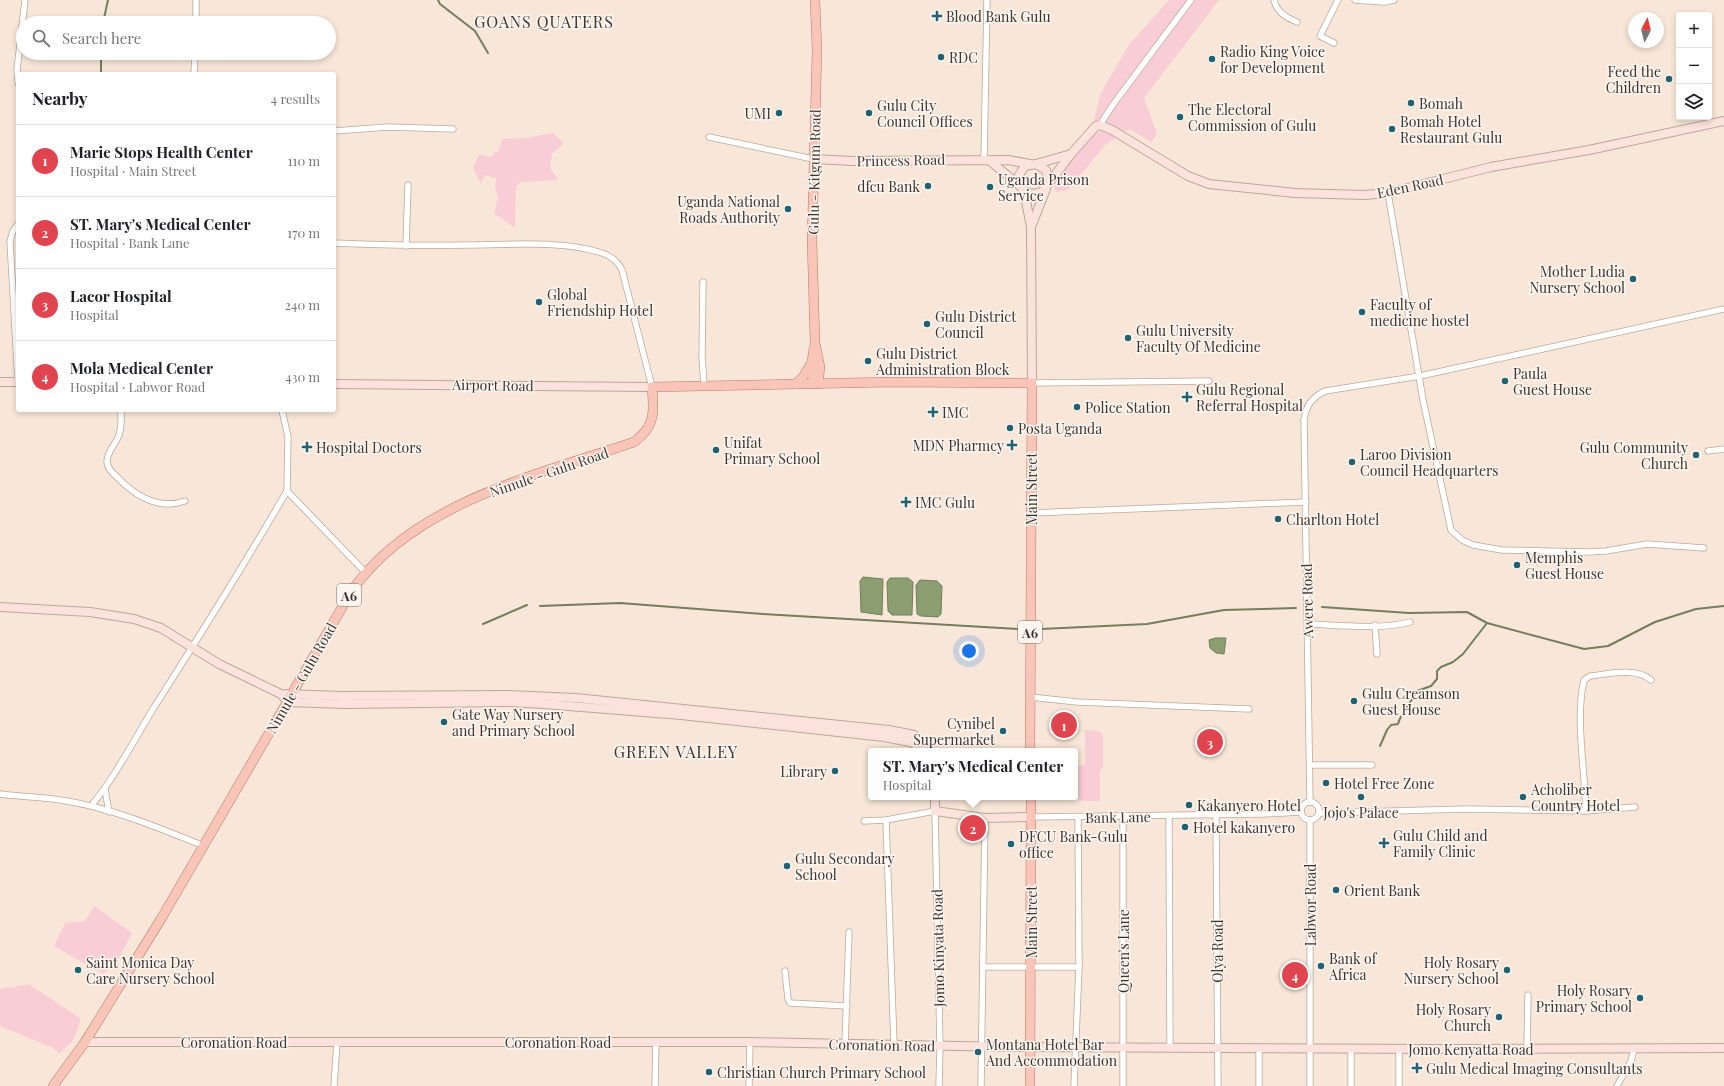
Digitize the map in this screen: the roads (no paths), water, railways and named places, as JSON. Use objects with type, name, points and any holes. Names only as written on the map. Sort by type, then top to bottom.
[{"type":"main road","name":"Gulu - Kitgum Road","points":[[815,0],[816,57],[812,240],[815,343],[820,367],[816,384]]},
{"type":"main road","name":"Gulu - Kitgum Road","points":[[815,343],[812,361],[816,384]]},
{"type":"main road","points":[[796,384],[807,372],[812,361]]},
{"type":"main road","points":[[820,367],[834,384]]},
{"type":"main road","points":[[652,387],[796,384],[1032,383]]},
{"type":"main road","name":"Main Street","points":[[1030,748],[1032,383]]},
{"type":"main road","name":"Nimule - Gulu Road","points":[[53,1086],[85,1042],[204,846],[351,592],[365,572],[392,547],[461,504],[497,489],[634,442],[648,430],[652,420],[652,387]]},
{"type":"main road","name":"Main Street","points":[[1030,1086],[1031,800]]},
{"type":"street","points":[[23,16],[25,0]]},
{"type":"street","points":[[196,0],[196,16]]},
{"type":"street","points":[[987,0],[987,161],[1022,188],[1033,194],[1042,192],[1071,154],[1096,126],[1100,125],[1112,106],[1191,0]]},
{"type":"street","points":[[1274,0],[1275,6],[1284,17],[1297,22]]},
{"type":"street","points":[[1334,43],[1320,36],[1338,0]]},
{"type":"street","points":[[1355,0],[1384,2],[1394,0]]},
{"type":"street","points":[[17,72],[18,60]]},
{"type":"street","points":[[194,72],[195,60]]},
{"type":"street","name":"Eden Road","points":[[1100,125],[1112,130],[1188,176],[1209,184],[1294,193],[1364,195],[1388,193],[1491,167],[1589,150],[1724,121]]},
{"type":"street","points":[[336,131],[388,128],[453,129]]},
{"type":"street","points":[[709,137],[813,159]]},
{"type":"street","points":[[1031,227],[1022,188],[1018,180],[1021,170],[1033,164],[1071,154]]},
{"type":"street","name":"Princess Road","points":[[813,159],[853,161],[1008,160],[1033,164]]},
{"type":"street","points":[[1031,227],[1047,185],[1046,170],[1033,164]]},
{"type":"street","points":[[406,246],[408,185]]},
{"type":"street","points":[[1388,193],[1424,400],[1451,530],[1462,540],[1473,545],[1502,550],[1531,552],[1606,551],[1647,544],[1704,548]]},
{"type":"street","points":[[16,227],[10,241],[16,347]]},
{"type":"street","name":"Main Street","points":[[1031,227],[1032,383]]},
{"type":"street","points":[[336,243],[406,246],[512,244],[562,246],[601,253],[610,257],[618,263],[622,270],[652,387]]},
{"type":"street","points":[[703,282],[702,357],[704,385]]},
{"type":"street","points":[[1420,376],[1724,309]]},
{"type":"street","name":"Awere Road","points":[[1310,802],[1311,765],[1304,420],[1306,410],[1316,395],[1325,391],[1420,376]]},
{"type":"street","points":[[1032,383],[1209,381]]},
{"type":"street","points":[[0,382],[16,382]]},
{"type":"street","name":"Airport Road","points":[[336,384],[652,387]]},
{"type":"street","points":[[121,412],[119,436],[110,451],[107,461],[110,471],[131,491],[147,500],[176,504],[185,501]]},
{"type":"street","points":[[90,806],[105,788],[192,649],[287,491],[288,437],[282,412]]},
{"type":"street","points":[[1708,451],[1724,449]]},
{"type":"street","points":[[287,491],[365,572]]},
{"type":"street","points":[[1031,513],[1306,502]]},
{"type":"street","points":[[0,607],[90,612],[134,619],[161,628],[192,649],[254,682],[290,698],[344,704],[509,702],[626,707],[884,737],[910,742],[923,748]]},
{"type":"street","points":[[1308,624],[1375,625],[1410,622]]},
{"type":"street","points":[[1375,625],[1376,654]]},
{"type":"street","points":[[1586,811],[1581,707],[1584,680],[1590,676],[1634,673],[1642,674],[1651,680]]},
{"type":"street","points":[[1030,697],[1077,702],[1249,709]]},
{"type":"street","points":[[1311,765],[1372,765]]},
{"type":"street","points":[[105,788],[109,812]]},
{"type":"street","points":[[0,794],[38,797],[90,806],[139,821],[204,846]]},
{"type":"street","points":[[864,821],[886,820],[935,811],[935,800]]},
{"type":"street","points":[[1310,802],[1317,804],[1319,813],[1316,818],[1310,820],[1304,818],[1301,812],[1303,806],[1310,802]]},
{"type":"street","points":[[1319,813],[1466,809],[1586,811],[1635,807]]},
{"type":"street","name":"Bank Lane","points":[[935,811],[985,818],[1169,816],[1301,812]]},
{"type":"street","name":"Jomo Kinyata Road","points":[[935,811],[940,1046],[939,1086]]},
{"type":"street","name":"Olya Road","points":[[1216,815],[1218,1086]]},
{"type":"street","name":"Queen's Lane","points":[[1123,816],[1123,1086]]},
{"type":"street","points":[[1169,816],[1170,1047]]},
{"type":"street","points":[[1074,1086],[1079,967],[1078,817]]},
{"type":"street","points":[[981,1086],[985,818]]},
{"type":"street","points":[[886,820],[894,1045]]},
{"type":"street","name":"Labwor Road","points":[[1310,820],[1310,1086]]},
{"type":"street","points":[[845,1044],[849,932]]},
{"type":"street","points":[[983,967],[1079,967]]},
{"type":"street","points":[[785,971],[788,999],[790,1003],[847,1006]]},
{"type":"street","points":[[1527,1048],[1528,995]]},
{"type":"street","name":"Coronation Road","points":[[85,1042],[750,1042],[1076,1048],[1122,1047]]},
{"type":"street","points":[[334,1086],[337,1042]]},
{"type":"street","points":[[655,1086],[656,1042]]},
{"type":"street","points":[[749,1086],[750,1042]]},
{"type":"street","name":"Jomo Kenyatta Road","points":[[1122,1047],[1310,1049],[1724,1048]]},
{"type":"street","points":[[1259,1048],[1259,1086]]},
{"type":"street","points":[[1351,1048],[1351,1086]]},
{"type":"street","points":[[1617,1086],[1631,1061],[1634,1048]]},
{"type":"street","points":[[1399,1049],[1399,1086]]},
{"type":"waterway","points":[[105,16],[108,0]]},
{"type":"waterway","points":[[438,0],[440,4],[475,31],[488,53]]},
{"type":"waterway","points":[[101,60],[101,72]]},
{"type":"waterway","points":[[540,606],[620,603],[763,614],[1019,629]]},
{"type":"waterway","points":[[483,624],[527,605]]},
{"type":"waterway","points":[[1322,607],[1409,613],[1467,612],[1487,623],[1584,649],[1608,646],[1655,622],[1696,609],[1724,606]]},
{"type":"waterway","points":[[1041,629],[1147,624],[1224,610],[1296,608]]},
{"type":"waterway","points":[[1380,746],[1387,730],[1391,725],[1398,724],[1401,715],[1417,691],[1431,686],[1437,679],[1437,671],[1441,667],[1453,662],[1463,654],[1487,623]]},
{"type":"place","name":"Blood Bank Gulu","points":[[937,16]]},
{"type":"place","name":"RDC","points":[[941,57]]},
{"type":"place","name":"Radio King Voice for Development","points":[[1212,59]]},
{"type":"place","name":"Feed the Children","points":[[1669,79]]},
{"type":"place","name":"Bomah","points":[[1411,103]]},
{"type":"place","name":"UMI","points":[[779,113]]},
{"type":"place","name":"Gulu City Council Offices","points":[[869,113]]},
{"type":"place","name":"The Electoral Commission of Gulu","points":[[1180,117]]},
{"type":"place","name":"Bomah Hotel Restaurant Gulu","points":[[1392,129]]},
{"type":"place","name":"dfcu Bank","points":[[928,186]]},
{"type":"place","name":"Uganda Prison Service","points":[[990,187]]},
{"type":"place","name":"Uganda National Roads Authority","points":[[788,209]]},
{"type":"place","name":"Mother Ludia Nursery School","points":[[1633,279]]},
{"type":"place","name":"Global Friendship Hotel","points":[[539,302]]},
{"type":"place","name":"Faculty of medicine hostel","points":[[1362,312]]},
{"type":"place","name":"Gulu District Council","points":[[927,324]]},
{"type":"place","name":"Gulu University Faculty Of Medicine","points":[[1128,338]]},
{"type":"place","name":"Gulu District Administration Block","points":[[868,361]]},
{"type":"place","name":"Paula Guest House","points":[[1505,381]]},
{"type":"place","name":"Gulu Regional Referral Hospital","points":[[1187,397]]},
{"type":"place","name":"Police Station","points":[[1077,407]]},
{"type":"place","name":"IMC","points":[[933,412]]},
{"type":"place","name":"Posta Uganda","points":[[1010,428]]},
{"type":"place","name":"MDN Pharmcy","points":[[1012,445]]},
{"type":"place","name":"Hospital Doctors","points":[[307,447]]},
{"type":"place","name":"Unifat Primary School","points":[[716,450]]},
{"type":"place","name":"Gulu Community Church","points":[[1696,455]]},
{"type":"place","name":"Laroo Division Council Headquarters","points":[[1352,462]]},
{"type":"place","name":"IMC Gulu","points":[[906,502]]},
{"type":"place","name":"Charlton Hotel","points":[[1278,519]]},
{"type":"place","name":"Memphis Guest House","points":[[1517,565]]},
{"type":"place","name":"Gulu Creamson Guest House","points":[[1354,701]]},
{"type":"place","name":"Gate Way Nursery and Primary School","points":[[444,722]]},
{"type":"place","name":"Marie Stops Health Center","points":[[1064,725]]},
{"type":"place","name":"Cynibel Supermarket","points":[[1003,731]]},
{"type":"place","name":"Lacor Hospital","points":[[1210,742]]},
{"type":"place","name":"Library","points":[[835,771]]},
{"type":"place","name":"Hotel Free Zone","points":[[1326,783]]},
{"type":"place","name":"Jojo's Palace","points":[[1361,797]]},
{"type":"place","name":"Acholiber Country Hotel","points":[[1523,797]]},
{"type":"place","name":"Kakanyero Hotel","points":[[1189,805]]},
{"type":"place","name":"Hotel kakanyero","points":[[1185,827]]},
{"type":"place","name":"ST. Mary's Medical Center","points":[[973,828]]},
{"type":"place","name":"Gulu Child and Family Clinic","points":[[1384,843]]},
{"type":"place","name":"DFCU Bank-Gulu office","points":[[1011,844]]},
{"type":"place","name":"Gulu Secondary School","points":[[787,866]]},
{"type":"place","name":"Orient Bank","points":[[1336,890]]},
{"type":"place","name":"Bank of Africa","points":[[1321,966]]},
{"type":"place","name":"Saint Monica Day Care Nursery School","points":[[78,970]]},
{"type":"place","name":"Holy Rosary Nursery School","points":[[1507,970]]},
{"type":"place","name":"Mola Medical Center","points":[[1295,975]]},
{"type":"place","name":"Holy Rosary Primary School","points":[[1640,998]]},
{"type":"place","name":"Holy Rosary Church","points":[[1499,1017]]},
{"type":"place","name":"Montana Hotel Bar And Accommodation","points":[[978,1052]]},
{"type":"place","name":"Gulu Medical Imaging Consultants","points":[[1417,1068]]},
{"type":"place","name":"Christian Church Primary School","points":[[709,1072]]},
{"type":"district","name":"GOANS QUATERS","points":[[544,21]]},
{"type":"district","name":"GREEN VALLEY","points":[[676,751]]}]
